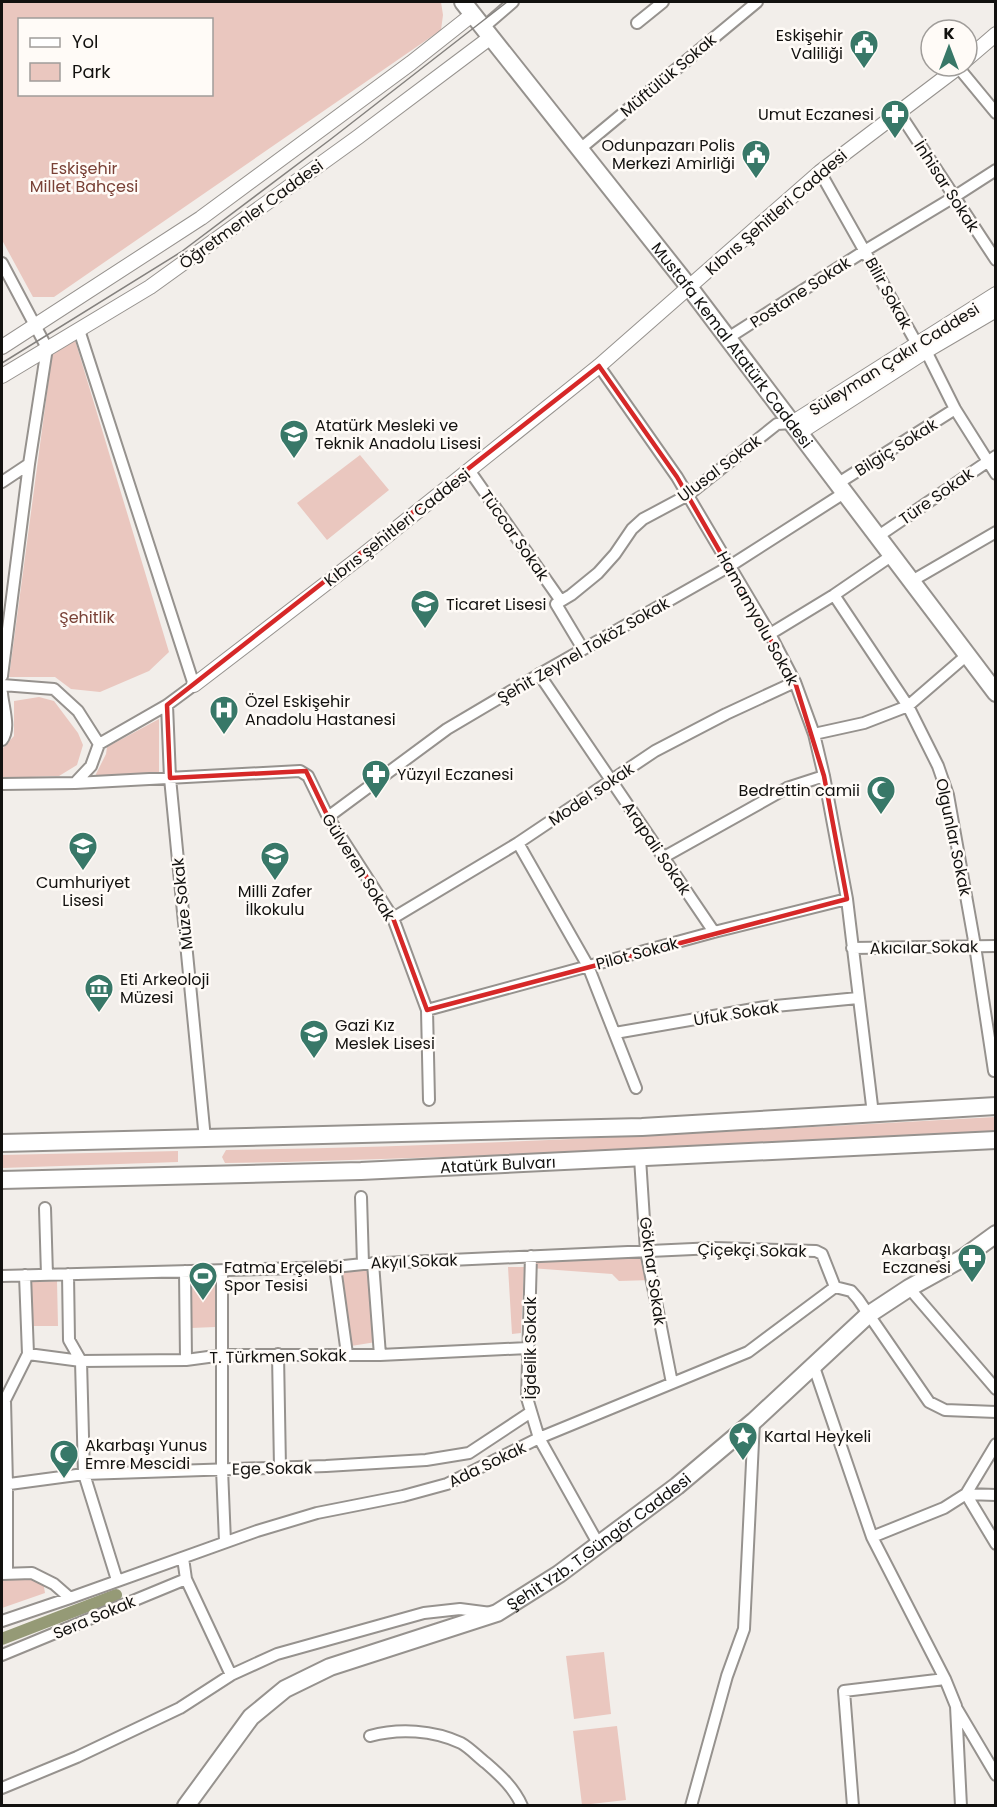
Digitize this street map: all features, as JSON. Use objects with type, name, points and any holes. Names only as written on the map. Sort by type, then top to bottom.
[{"type":"main road","name":"Mustafa Kemal Atatürk Caddesi","points":[[478,20],[689,287],[996,693]]},
{"type":"main road","name":"Öğretmenler Caddesi","points":[[2,347],[201,218],[411,63],[478,20]]},
{"type":"main road","name":"Öğretmenler Caddesi","points":[[2,376],[150,287],[358,137],[478,20]]},
{"type":"main road","name":"Kıbrıs Şehitleri Caddesi","points":[[979,49],[996,34]]},
{"type":"main road","name":"Kıbrıs Şehitleri Caddesi","points":[[599,366],[820,172],[943,78]]},
{"type":"main road","name":"Süleyman Çakır Caddesi","points":[[795,428],[921,348],[996,294]]},
{"type":"main road","name":"Süleyman Çakır Caddesi","points":[[921,348],[996,310]]},
{"type":"main road","name":"Kıbrıs şehitleri Caddesi","points":[[194,685],[363,555],[599,366]]},
{"type":"main road","name":"Atatürk Bulvarı","points":[[2,1143],[642,1127],[996,1106]]},
{"type":"main road","name":"Atatürk Bulvarı","points":[[2,1180],[361,1171],[996,1140]]},
{"type":"main road","name":"Şehit Yzb. T.Güngör Caddesi","points":[[186,1806],[251,1717],[285,1689],[330,1667],[497,1613],[559,1575],[677,1486],[754,1421],[868,1315],[909,1288],[963,1258],[996,1234]]},
{"type":"main road","points":[[963,1258],[996,1246]]},
{"type":"street","points":[[478,20],[513,2]]},
{"type":"street","points":[[637,23],[663,2]]},
{"type":"street","name":"Müftülük Sokak","points":[[580,149],[757,2]]},
{"type":"street","points":[[972,78],[996,113]]},
{"type":"street","name":"İnhisar Sokak","points":[[898,111],[996,260]]},
{"type":"street","name":"Postane Sokak","points":[[728,338],[996,170]]},
{"type":"street","name":"Bilir Sokak","points":[[820,172],[955,409],[992,458],[996,474]]},
{"type":"street","points":[[2,263],[47,348],[6,605],[2,676]]},
{"type":"street","points":[[75,783],[91,766],[99,744],[167,705],[194,685],[79,330]]},
{"type":"street","name":"Hamamyolu Sokak","points":[[599,366],[688,495],[770,634],[795,682],[814,735],[824,776],[847,899],[873,1114]]},
{"type":"street","name":"Bilgiç Sokak","points":[[841,489],[955,409]]},
{"type":"street","name":"Ulusal Sokak","points":[[561,601],[598,573],[615,554],[632,529],[643,519],[688,495],[777,424],[795,428]]},
{"type":"street","name":"Türe Sokak","points":[[878,537],[992,458]]},
{"type":"street","points":[[2,482],[29,464]]},
{"type":"street","name":"Tüccar Sokak","points":[[469,470],[561,601]]},
{"type":"street","name":"Şehit Zeynel Toköz Sokak","points":[[328,817],[447,729],[730,566],[841,489]]},
{"type":"street","points":[[910,582],[996,532]]},
{"type":"street","points":[[770,634],[834,595],[891,556]]},
{"type":"street","name":"Olgunlar Sokak","points":[[834,595],[908,706],[938,766],[948,795],[975,946],[992,1024],[994,1071]]},
{"type":"street","points":[[561,601],[556,604],[583,649]]},
{"type":"street","points":[[814,735],[864,723],[908,706],[967,655]]},
{"type":"street","name":"Arapali Sokak","points":[[539,674],[714,932]]},
{"type":"street","name":"Model sokak","points":[[393,918],[518,843],[655,751],[726,714],[795,682]]},
{"type":"street","points":[[2,685],[54,689],[78,711],[99,744]]},
{"type":"street","points":[[2,693],[6,727],[6,735],[2,740]]},
{"type":"street","name":"Müze Sokak","points":[[167,705],[170,778],[205,1139]]},
{"type":"street","name":"Gülveren Sokak","points":[[170,778],[300,771],[308,776],[328,817],[393,918],[427,1010],[429,1100]]},
{"type":"street","points":[[664,857],[787,788],[824,776]]},
{"type":"street","points":[[2,784],[170,778]]},
{"type":"street","points":[[518,843],[588,966],[636,1088]]},
{"type":"street","name":"Pilot Sokak","points":[[427,1010],[714,932],[847,899]]},
{"type":"street","name":"Akıcılar Sokak","points":[[852,948],[996,946]]},
{"type":"street","name":"Ufuk Sokak","points":[[615,1033],[765,1007],[858,998]]},
{"type":"street","name":"Göknar Sokak","points":[[640,1158],[646,1251],[672,1383]]},
{"type":"street","points":[[361,1197],[380,1355]]},
{"type":"street","points":[[45,1208],[47,1275]]},
{"type":"street","name":"Çiçekçi Sokak","points":[[646,1251],[715,1248],[816,1251],[822,1254],[835,1287]]},
{"type":"street","name":"Akyıl Sokak","points":[[2,1276],[335,1267],[368,1263],[646,1251]]},
{"type":"street","name":"İğdelik Sokak","points":[[531,1256],[527,1398],[540,1438],[600,1545]]},
{"type":"street","points":[[335,1267],[346,1354]]},
{"type":"street","points":[[222,1270],[222,1469],[225,1542]]},
{"type":"street","points":[[185,1271],[186,1360]]},
{"type":"street","points":[[68,1274],[69,1340],[81,1361],[84,1474],[117,1580]]},
{"type":"street","points":[[25,1275],[28,1354],[3,1400],[4,1574],[33,1573],[54,1584],[70,1598]]},
{"type":"street","points":[[835,1287],[851,1291],[929,1402],[945,1410],[996,1412]]},
{"type":"street","name":"Ada Sokak","points":[[2,1621],[225,1542],[317,1513],[403,1496],[447,1484],[540,1438],[748,1352],[835,1287]]},
{"type":"street","points":[[909,1288],[996,1389]]},
{"type":"street","name":"T. Türkmen Sokak","points":[[28,1354],[81,1361],[186,1360],[223,1355],[380,1355],[528,1348]]},
{"type":"street","points":[[278,1354],[280,1468]]},
{"type":"street","points":[[813,1364],[872,1537],[945,1679],[956,1706],[996,1774]]},
{"type":"street","name":"Ege Sokak","points":[[4,1485],[84,1474],[280,1468],[426,1460],[469,1453],[531,1412]]},
{"type":"street","points":[[691,1806],[727,1676],[744,1629],[754,1421]]},
{"type":"street","points":[[872,1537],[944,1508],[966,1494],[996,1444]]},
{"type":"street","points":[[966,1494],[996,1494]]},
{"type":"street","points":[[966,1494],[996,1544]]},
{"type":"street","points":[[183,1558],[186,1579],[231,1674]]},
{"type":"street","name":"Sera Sokak","points":[[2,1655],[186,1579]]},
{"type":"street","points":[[2,1788],[77,1757],[180,1708],[231,1674],[277,1654],[424,1613],[460,1609],[497,1613]]},
{"type":"street","points":[[854,1806],[844,1691],[945,1679]]},
{"type":"street","points":[[956,1706],[962,1806]]},
{"type":"street","points":[[370,1736],[390,1730],[437,1734],[463,1744],[516,1791],[522,1806]]},
{"type":"highlighted area","points":[[599,366],[677,477],[795,682],[824,776],[847,899],[427,1010],[393,918],[328,817],[306,771],[170,778],[167,705]]},
{"type":"green space","name":"Eskişehir Millet Bahçesi","points":[[2,2],[441,2],[443,15],[441,30],[54,297],[33,297],[2,240]]},
{"type":"green space","name":"Şehitlik","points":[[75,340],[169,652],[149,671],[100,692],[71,689],[55,677],[9,677],[52,355]]},
{"type":"green space","points":[[360,455],[389,490],[327,540],[297,503]]},
{"type":"green space","points":[[39,697],[54,701],[78,733],[83,745],[77,765],[59,776],[2,778],[2,749],[14,736],[14,701]]},
{"type":"green space","points":[[159,719],[159,776],[95,776],[107,747]]},
{"type":"green space","points":[[995,1117],[995,1131],[546,1154],[225,1163],[222,1157],[226,1150],[707,1133]]},
{"type":"green space","points":[[178,1151],[178,1162],[2,1168],[2,1155]]},
{"type":"green space","points":[[646,1251],[652,1280],[619,1281],[612,1274],[530,1268],[531,1256]]},
{"type":"green space","points":[[508,1267],[524,1267],[521,1333],[512,1334]]},
{"type":"green space","points":[[367,1268],[376,1342],[351,1346],[342,1269]]},
{"type":"green space","name":"Fatma Erçelebi Spor Tesisi","points":[[190,1277],[215,1277],[215,1327],[191,1328]]},
{"type":"green space","points":[[57,1281],[58,1326],[31,1326],[31,1282]]},
{"type":"green space","points":[[28,1576],[43,1581],[45,1593],[2,1608],[2,1577]]},
{"type":"green space","points":[[604,1652],[611,1714],[574,1719],[566,1656]]},
{"type":"green space","points":[[617,1726],[626,1800],[582,1805],[573,1731]]},
{"type":"waterway","points":[[2,1639],[116,1595]]},
{"type":"tram line","points":[[2,363],[181,252],[507,2]]},
{"type":"place","name":"Eskişehir Valiliği","points":[[864,70]]},
{"type":"place","name":"Umut Eczanesi","points":[[895,140]]},
{"type":"place","name":"Odunpazarı Polis Merkezi Amirliği","points":[[756,180]]},
{"type":"place","name":"Atatürk Mesleki ve Teknik Anadolu Lisesi","points":[[294,460]]},
{"type":"place","name":"Ticaret Lisesi","points":[[425,630]]},
{"type":"place","name":"Özel Eskişehir Anadolu Hastanesi","points":[[224,736]]},
{"type":"place","name":"Yüzyıl Eczanesi","points":[[376,800]]},
{"type":"place","name":"Bedrettin camii","points":[[881,816]]},
{"type":"place","name":"Cumhuriyet Lisesi","points":[[83,872]]},
{"type":"place","name":"Milli Zafer İlkokulu","points":[[275,882]]},
{"type":"place","name":"Eti Arkeoloji Müzesi","points":[[99,1014]]},
{"type":"place","name":"Gazi Kız Meslek Lisesi","points":[[314,1060]]},
{"type":"place","name":"Akarbaşı Eczanesi","points":[[972,1284]]},
{"type":"place","name":"Fatma Erçelebi Spor Tesisi","points":[[203,1302]]},
{"type":"place","name":"Kartal Heykeli","points":[[743,1462]]},
{"type":"place","name":"Akarbaşı Yunus Emre Mescidi","points":[[64,1480]]}]
